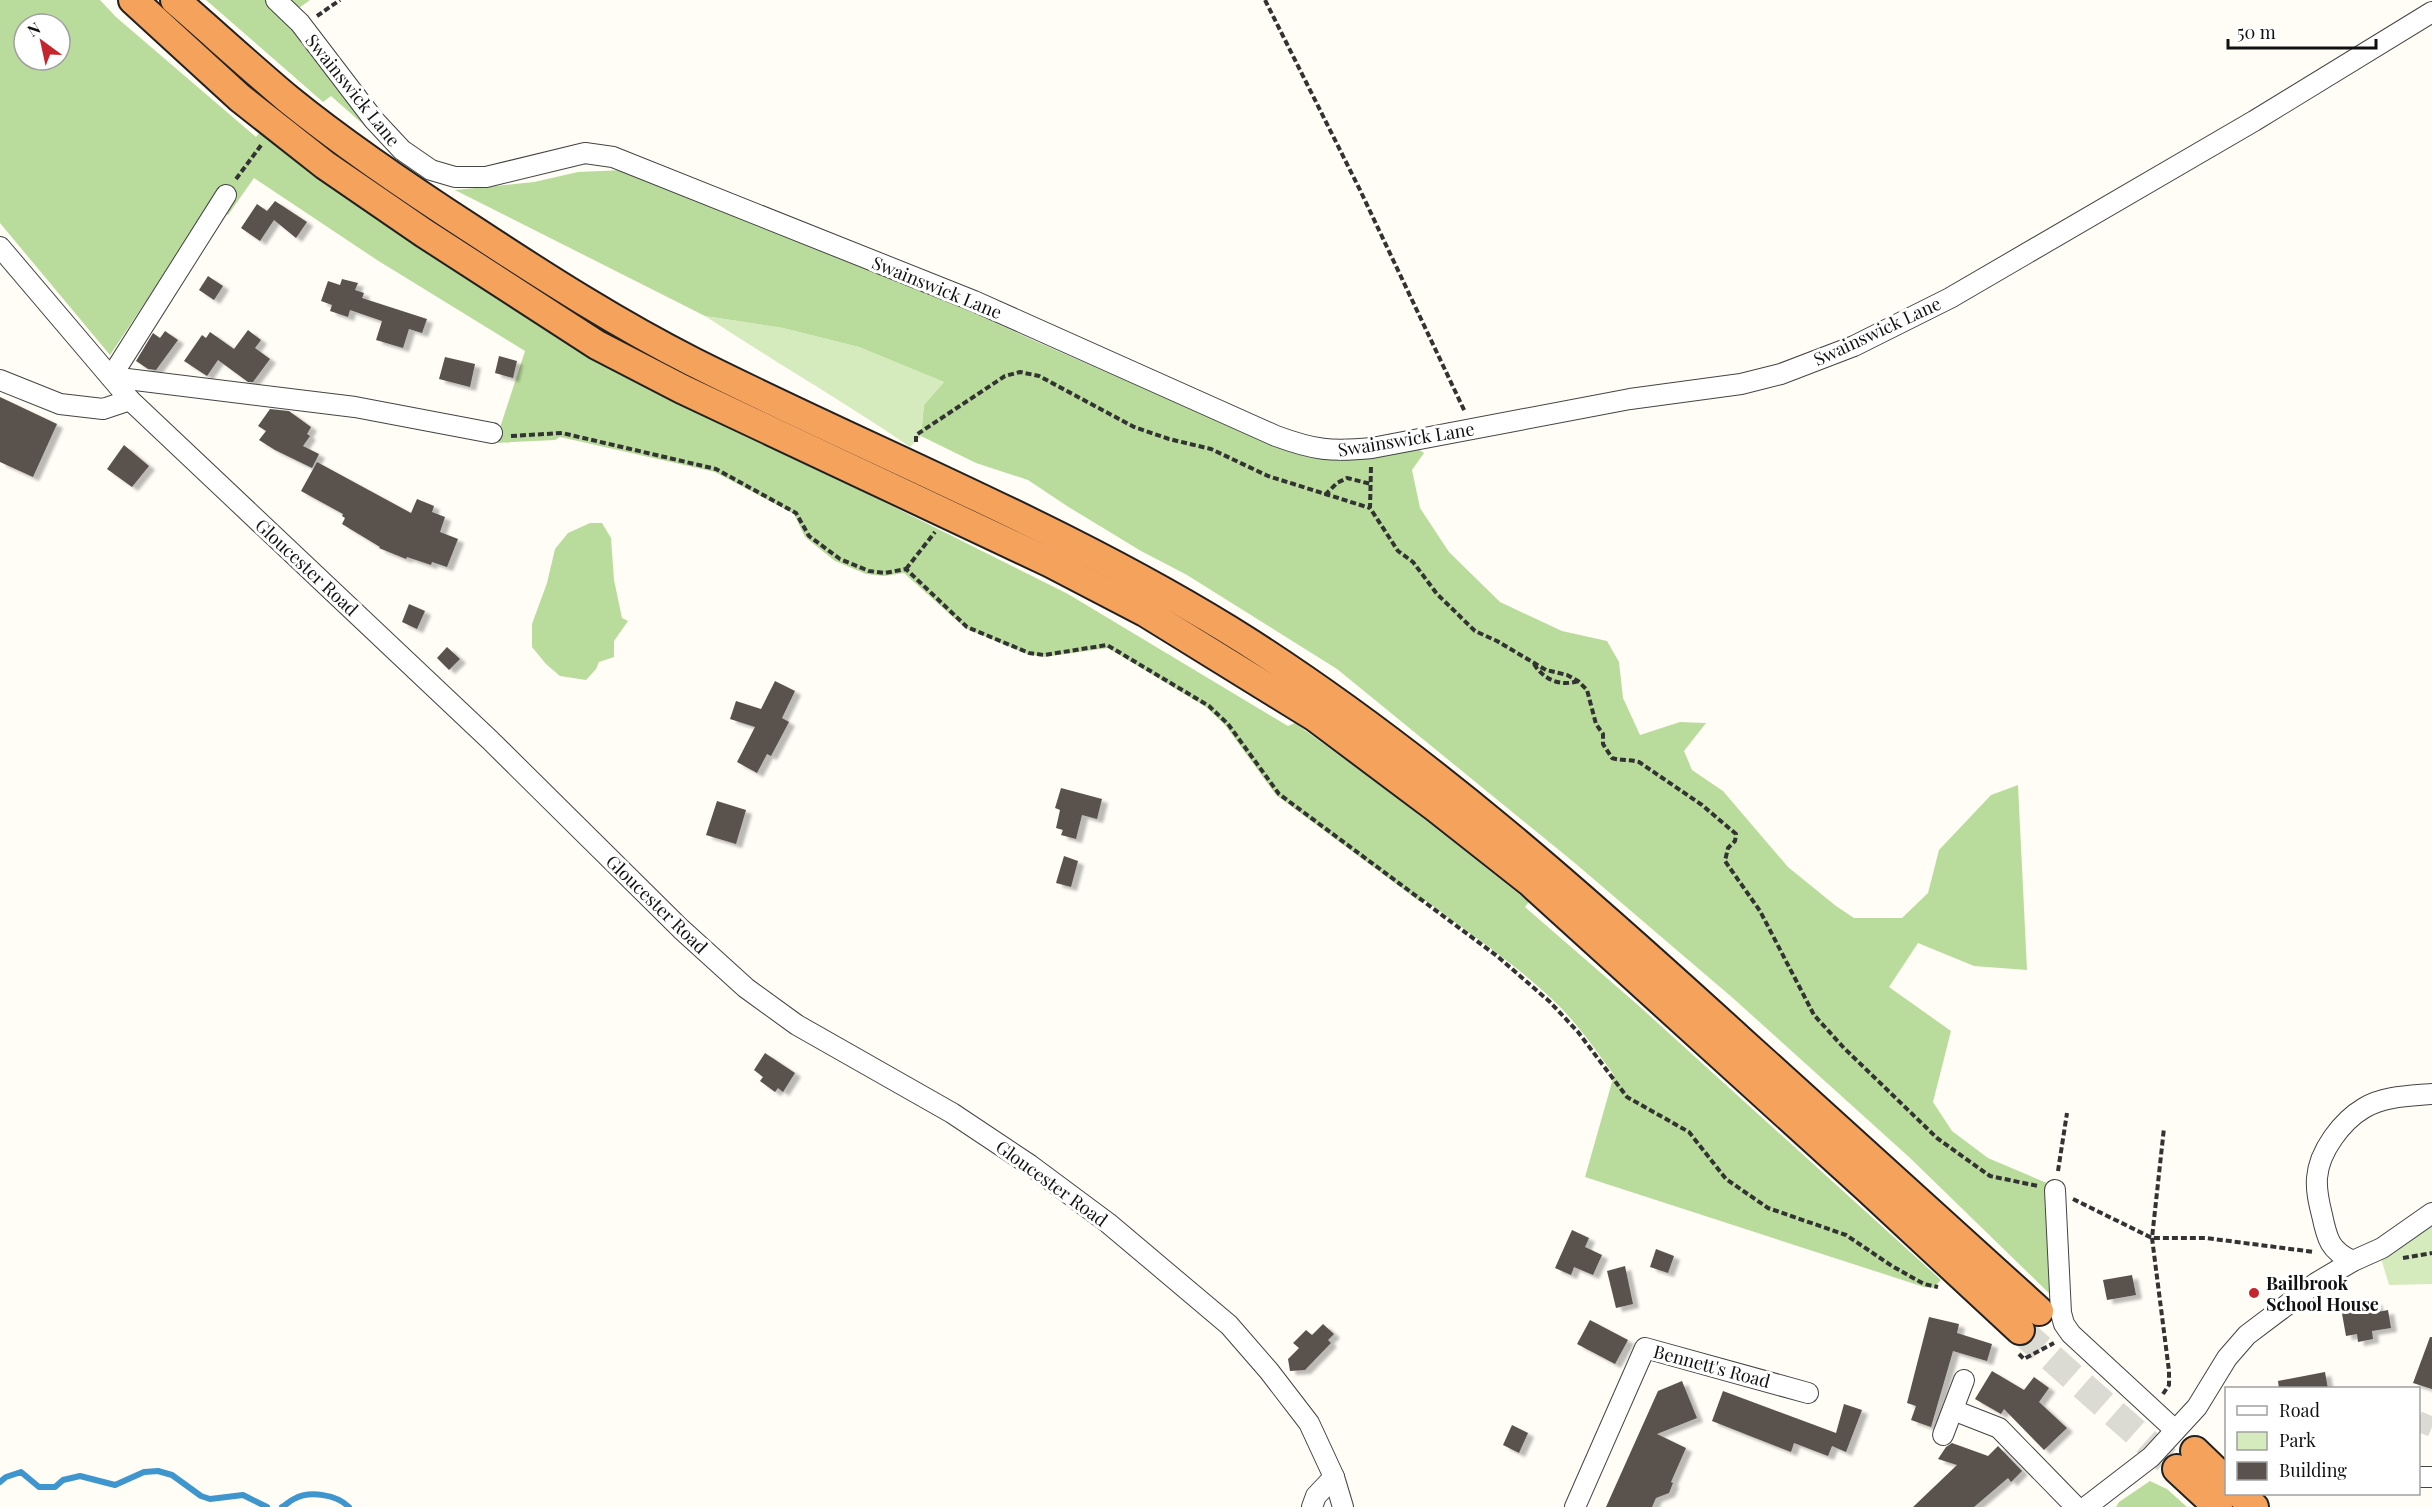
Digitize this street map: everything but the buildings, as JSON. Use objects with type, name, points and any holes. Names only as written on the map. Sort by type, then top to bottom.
[{"type":"highway","points":[[133,0],[240,98],[325,165],[424,233],[597,345],[682,389],[1052,563],[1145,612],[1315,717],[1530,882],[2025,1331]]},
{"type":"highway","points":[[175,0],[288,98],[345,143],[539,274],[689,359],[1061,538],[1158,588],[1245,640],[1333,698],[1416,759],[1591,904],[1884,1172],[2025,1331]]},
{"type":"highway","points":[[2218,1507],[2186,1460],[2225,1480]]},
{"type":"street","name":"Swainswick Lane","points":[[276,0],[300,23],[374,120],[402,150],[431,170],[454,177],[486,177],[585,153],[613,157],[974,301],[1276,436],[1307,448],[1335,452],[1372,448],[1630,399],[1741,384],[1781,374],[1854,346],[1950,298],[2254,121],[2432,12]]},
{"type":"street","points":[[226,195],[111,377],[355,407],[492,433]]},
{"type":"street","name":"Gloucester Road","points":[[0,247],[130,400],[490,740],[681,929],[746,988],[797,1025],[952,1113],[1030,1165],[1108,1223],[1229,1325],[1269,1371],[1309,1423],[1334,1477],[1343,1507]]},
{"type":"street","points":[[0,380],[60,404],[103,409],[130,400]]},
{"type":"street","points":[[2346,1258],[2333,1249],[2324,1227],[2318,1197],[2317,1177],[2325,1150],[2342,1125],[2365,1107],[2390,1099],[2432,1094]]},
{"type":"street","points":[[2055,1190],[2061,1312],[2064,1324],[2071,1334],[2175,1430]]},
{"type":"street","points":[[2086,1507],[2151,1457],[2197,1407],[2227,1358],[2247,1335],[2346,1258],[2382,1248],[2432,1213]]},
{"type":"street","name":"Bennett's Road","points":[[1575,1507],[1645,1348],[1808,1393]]},
{"type":"street","points":[[1943,1435],[1964,1380]]},
{"type":"street","points":[[1953,1410],[1999,1428],[2076,1507]]},
{"type":"street","points":[[1312,1507],[1316,1496],[1334,1477]]},
{"type":"path","points":[[300,23],[314,18],[340,0]]},
{"type":"path","points":[[1264,0],[1360,190],[1461,399],[1466,415],[1480,427]]},
{"type":"path","points":[[242,170],[260,149]]},
{"type":"path","points":[[916,435],[1005,376],[1020,372],[1039,376],[1134,427],[1169,439],[1211,449],[1268,476],[1370,508]]},
{"type":"path","points":[[492,433],[511,436],[562,434],[716,469],[796,513],[809,536],[840,559],[869,571],[885,573],[906,569],[937,529]]},
{"type":"path","points":[[1372,448],[1370,508],[1398,551],[1413,562],[1437,594],[1475,632],[1497,641],[1546,670],[1567,675],[1578,681],[1587,690],[1596,724],[1603,734],[1603,744],[1612,758],[1621,761],[1629,758],[1639,762],[1702,806],[1736,834],[1735,840],[1728,848],[1725,861],[1760,911],[1814,1015],[1844,1048],[1937,1138],[1990,1176],[2055,1190],[2152,1238],[2206,1238],[2346,1258]]},
{"type":"path","points":[[1324,495],[1337,483],[1347,478],[1371,484]]},
{"type":"path","points":[[906,569],[968,627],[1029,653],[1044,655],[1107,645],[1209,706],[1228,724],[1279,794],[1497,956],[1550,1002],[1578,1032],[1627,1097],[1689,1132],[1726,1179],[1768,1208],[1846,1235],[1924,1284],[1944,1287]]},
{"type":"path","points":[[1534,663],[1540,675],[1566,685],[1578,681]]},
{"type":"path","points":[[2055,1190],[2067,1113]]},
{"type":"path","points":[[2151,1408],[2169,1385],[2152,1238],[2164,1128]]},
{"type":"path","points":[[2025,1331],[2024,1359],[2071,1334]]},
{"type":"green space","points":[[0,0],[100,0],[116,17],[256,137],[263,128],[772,446],[1068,594],[1288,726],[1295,723],[1399,799],[1529,902],[1525,907],[1639,1006],[1941,1280],[1933,1288],[1924,1287],[1585,1177],[1614,1075],[1578,1027],[1538,986],[1507,961],[1426,901],[1419,901],[1276,795],[1225,725],[1206,707],[1108,648],[1044,657],[1027,654],[965,628],[904,573],[884,576],[866,574],[835,561],[805,537],[794,514],[715,472],[560,437],[555,440],[495,443],[525,351],[377,260],[254,178],[228,215],[211,204],[110,355],[0,223]]},
{"type":"green space","points":[[206,0],[310,0],[291,14],[389,147],[331,96],[323,102]]},
{"type":"green space","points":[[625,170],[845,253],[1035,341],[1271,444],[1411,444],[1424,453],[1412,470],[1420,508],[1449,552],[1500,602],[1562,631],[1607,641],[1619,662],[1623,698],[1640,735],[1680,722],[1706,723],[1684,751],[1692,770],[1723,791],[1788,867],[1854,918],[1902,918],[1928,893],[1939,850],[1991,795],[2018,785],[2027,970],[1974,966],[1918,943],[1889,987],[1951,1031],[1933,1102],[1952,1131],[1988,1158],[2047,1183],[2053,1297],[1909,1157],[1734,999],[1576,864],[1337,669],[1187,575],[1141,551],[1028,480],[976,463],[921,436],[924,405],[944,382],[859,347],[783,328],[705,316],[455,190],[534,182],[578,172]]},
{"type":"green space","points":[[705,316],[783,328],[859,347],[944,382],[924,405],[921,436],[910,447]]},
{"type":"green space","points":[[590,523],[602,523],[611,538],[614,580],[622,618],[628,621],[614,641],[614,657],[599,662],[586,680],[560,676],[546,664],[532,647],[532,624],[547,583],[555,549],[568,533]]},
{"type":"green space","points":[[2432,1221],[2432,1284],[2389,1285],[2380,1255]]},
{"type":"green space","points":[[2150,1481],[2167,1489],[2187,1507],[2116,1507],[2119,1502]]},
{"type":"waterway","points":[[0,1482],[6,1477],[21,1472],[39,1487],[55,1487],[63,1480],[80,1476],[115,1485],[144,1472],[158,1471],[172,1475],[201,1496],[210,1499],[243,1495],[267,1507]]},
{"type":"waterway","points":[[282,1507],[300,1496],[315,1494],[338,1499],[349,1507]]},
{"type":"tunnel","points":[[2020,1330],[2177,1469]]},
{"type":"tunnel","points":[[2420,1422],[2432,1427]]},
{"type":"place","name":"Bailbrook School House","points":[[2254,1293]]}]
